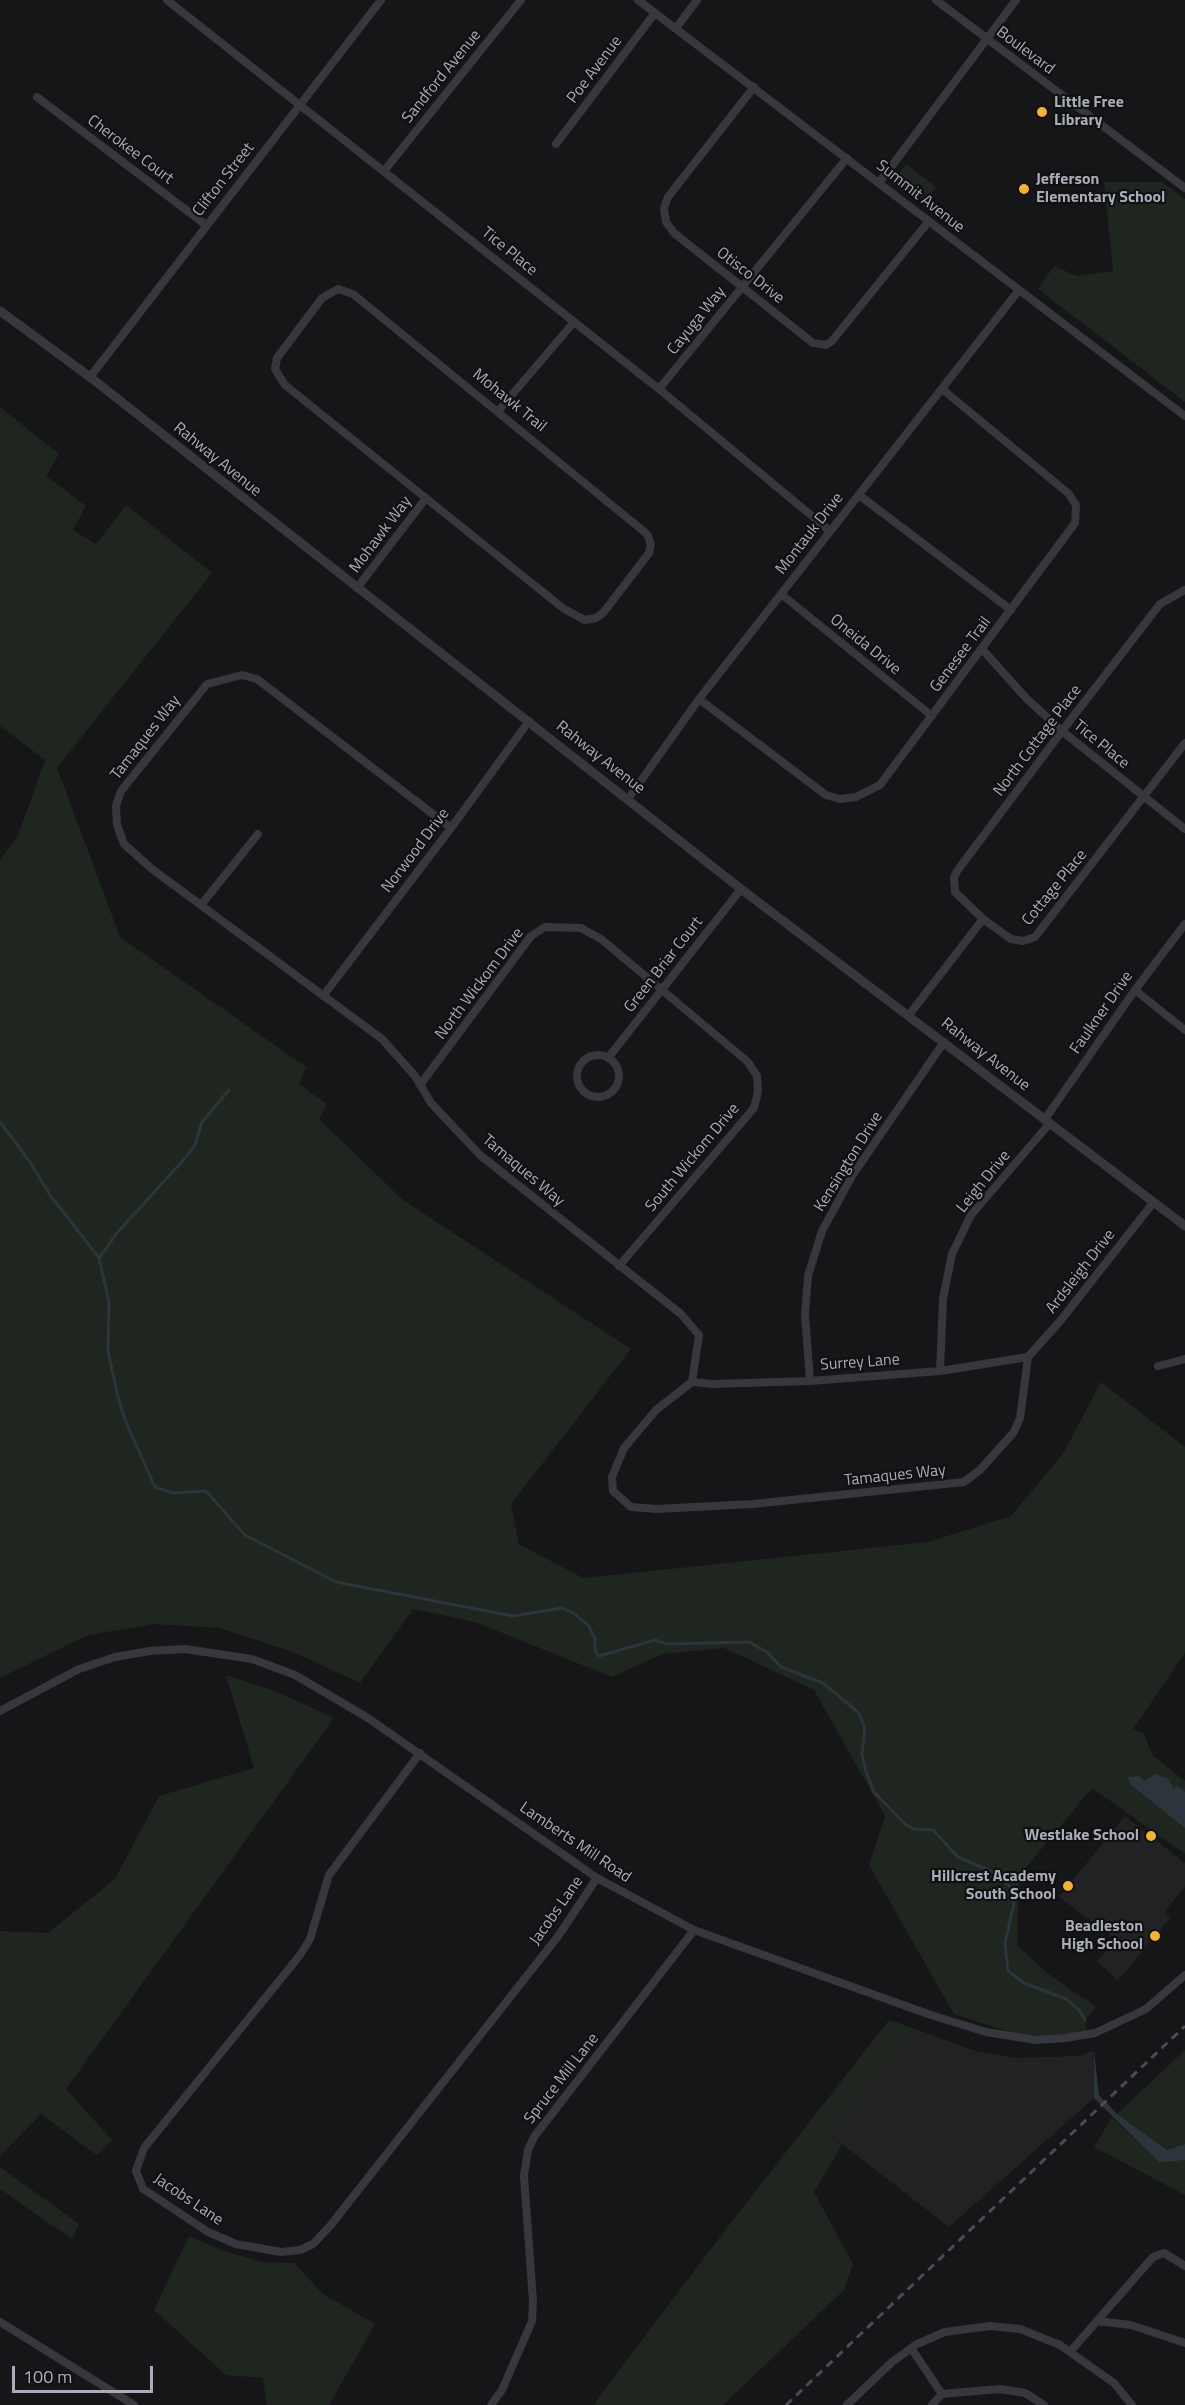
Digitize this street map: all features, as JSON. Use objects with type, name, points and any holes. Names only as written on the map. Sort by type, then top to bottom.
[{"type":"street","name":"Tice Place","points":[[166,0],[301,104],[658,389],[830,531]]},
{"type":"street","name":"Clifton Street","points":[[90,377],[381,0]]},
{"type":"street","name":"Sandford Avenue","points":[[384,171],[521,0]]},
{"type":"street","name":"Summit Avenue","points":[[638,0],[1185,416]]},
{"type":"street","points":[[676,28],[697,0]]},
{"type":"street","name":"Boulevard","points":[[936,0],[1185,188]]},
{"type":"street","points":[[879,183],[1016,0]]},
{"type":"street","name":"Poe Avenue","points":[[556,144],[655,13]]},
{"type":"street","name":"Otisco Drive","points":[[754,87],[668,197],[664,208],[666,222],[674,233],[813,342],[826,345],[839,333],[929,221]]},
{"type":"street","name":"Cherokee Court","points":[[37,98],[206,225]]},
{"type":"street","name":"Cayuga Way","points":[[658,389],[847,158]]},
{"type":"street","name":"Mohawk Trail","points":[[338,289],[353,294],[499,410],[647,534],[651,544],[649,553],[603,612],[596,618],[578,618],[426,498],[285,385],[275,369],[278,358],[322,298],[338,289]]},
{"type":"street","name":"Montauk Drive","points":[[628,799],[699,699],[1019,291]]},
{"type":"street","name":"Rahway Avenue","points":[[0,311],[90,377],[741,889],[1185,1226]]},
{"type":"street","points":[[499,410],[574,322]]},
{"type":"street","name":"Genesee Trail","points":[[699,699],[826,795],[840,799],[856,797],[880,785],[1075,523],[1076,505],[1057,482],[942,389]]},
{"type":"street","points":[[859,495],[1011,610]]},
{"type":"street","name":"Mohawk Way","points":[[357,588],[426,498]]},
{"type":"street","name":"North Cottage Place","points":[[983,919],[955,892],[954,878],[1062,731],[1160,604],[1185,590]]},
{"type":"street","name":"Oneida Drive","points":[[781,594],[932,716]]},
{"type":"street","name":"Tice Place","points":[[982,650],[1026,698],[1062,731],[1185,829]]},
{"type":"street","name":"Tamaques Way","points":[[451,828],[257,679],[242,675],[207,684],[121,791],[116,806],[117,825],[124,844],[152,869],[382,1039],[420,1085],[431,1103],[480,1155],[681,1314],[699,1335],[692,1382],[656,1410],[624,1448],[612,1477],[613,1491],[631,1507],[656,1509],[753,1504],[964,1482],[980,1470],[1014,1432],[1020,1418],[1028,1357]]},
{"type":"street","name":"Norwood Drive","points":[[323,996],[529,721]]},
{"type":"street","name":"Cottage Place","points":[[983,919],[1011,939],[1023,941],[1035,937],[1185,743]]},
{"type":"street","points":[[201,905],[258,834]]},
{"type":"street","name":"Green Briar Court","points":[[608,1058],[741,889]]},
{"type":"street","points":[[909,1015],[983,919]]},
{"type":"street","name":"Faulkner Drive","points":[[1047,1121],[1135,990],[1185,924]]},
{"type":"street","name":"North Wickom Drive","points":[[420,1085],[531,936],[545,927],[581,928],[601,939],[663,990]]},
{"type":"street","name":"South Wickom Drive","points":[[619,1266],[754,1108],[758,1091],[757,1076],[748,1062],[663,990]]},
{"type":"street","points":[[1135,990],[1185,1030]]},
{"type":"street","name":"Kensington Drive","points":[[810,1381],[805,1314],[808,1276],[822,1231],[852,1176],[944,1042]]},
{"type":"street","points":[[589,1057],[608,1058],[619,1072],[617,1085],[602,1097],[589,1096],[579,1085],[577,1079],[579,1066],[589,1057]]},
{"type":"street","name":"Leigh Drive","points":[[940,1371],[943,1299],[952,1254],[971,1215],[1047,1121]]},
{"type":"street","name":"Ardsleigh Drive","points":[[1028,1357],[1061,1320],[1153,1203]]},
{"type":"street","name":"Surrey Lane","points":[[692,1382],[713,1384],[810,1381],[940,1371],[1028,1357]]},
{"type":"street","points":[[1158,1366],[1185,1359]]},
{"type":"street","name":"Lamberts Mill Road","points":[[0,1711],[79,1668],[115,1657],[150,1651],[214,1651],[252,1659],[295,1675],[368,1718],[597,1878],[694,1930],[950,2021],[986,2032],[1036,2040],[1095,2033],[1146,2009],[1185,1975]]},
{"type":"street","name":"Jacobs Lane","points":[[420,1753],[329,1875],[322,1890],[310,1939],[300,1955],[144,2148],[136,2171],[143,2189],[208,2232],[236,2244],[281,2252],[300,2250],[313,2244],[330,2226],[559,1935],[597,1878]]},
{"type":"street","name":"Spruce Mill Lane","points":[[491,2405],[502,2390],[532,2321],[533,2301],[524,2176],[528,2150],[534,2137],[694,1930]]},
{"type":"street","points":[[1070,2352],[1154,2257],[1164,2253],[1185,2266]]},
{"type":"street","points":[[1097,2321],[1131,2325],[1185,2343]]},
{"type":"street","points":[[0,2322],[134,2405]]},
{"type":"street","points":[[847,2405],[892,2362],[911,2348],[945,2332],[990,2326],[1034,2333],[1070,2352],[1114,2382],[1132,2405]]},
{"type":"street","points":[[911,2348],[942,2394]]},
{"type":"street","points":[[932,2405],[942,2394],[1015,2390],[1044,2405]]},
{"type":"shaded area","points":[[906,164],[936,187],[926,201],[895,178]]},
{"type":"shaded area","points":[[1104,182],[1162,182],[1185,199],[1185,402],[1038,289],[1054,266],[1077,276],[1113,271]]},
{"type":"shaded area","points":[[0,407],[59,454],[46,476],[86,506],[73,530],[96,544],[126,505],[212,573],[57,768],[120,937],[306,1067],[299,1084],[327,1104],[319,1119],[403,1200],[631,1349],[511,1504],[519,1544],[583,1578],[928,1542],[1011,1516],[1063,1454],[1101,1382],[1185,1447],[1185,1653],[1133,1729],[1144,1733],[1152,1755],[1185,1781],[1185,1854],[1092,1788],[1019,1876],[1017,1945],[1047,1973],[1096,2007],[1085,2020],[1087,2034],[1036,2040],[954,2014],[869,1865],[885,1816],[814,1690],[724,1648],[663,1654],[612,1677],[475,1622],[413,1609],[360,1683],[291,1651],[219,1628],[154,1624],[88,1635],[0,1678],[0,861],[19,833],[45,760],[0,726]]},
{"type":"shaded area","points":[[226,1675],[275,1691],[334,1718],[66,2089],[112,2140],[97,2155],[41,2114],[0,2156],[0,1931],[48,1933],[115,1879],[159,1796],[254,1768]]},
{"type":"shaded area","points":[[1155,1774],[1168,1779],[1174,1789],[1177,1786],[1185,1792],[1185,1828],[1130,1784],[1128,1777],[1139,1776],[1144,1781]]},
{"type":"shaded area","points":[[1125,1816],[1185,1863],[1185,1887],[1165,1911],[1170,1918],[1118,1981],[1097,1961],[1117,1940],[1059,1897]]},
{"type":"shaded area","points":[[889,2020],[913,2028],[829,2134],[842,2145],[814,2192],[853,2264],[844,2290],[723,2405],[593,2405],[726,2229]]},
{"type":"shaded area","points":[[913,2028],[972,2050],[1014,2058],[1077,2056],[1094,2051],[1094,2098],[949,2227],[829,2134]]},
{"type":"shaded area","points":[[1185,2050],[1185,2144],[1167,2150],[1117,2114]]},
{"type":"shaded area","points":[[1094,2051],[1099,2095],[1117,2114],[1167,2150],[1185,2144],[1185,2160],[1160,2163],[1094,2098]]},
{"type":"shaded area","points":[[1112,2117],[1160,2163],[1185,2160],[1185,2195],[1094,2147]]},
{"type":"shaded area","points":[[0,2167],[79,2224],[72,2239],[0,2189]]},
{"type":"shaded area","points":[[189,2236],[224,2251],[262,2262],[294,2263],[323,2294],[375,2324],[329,2405],[267,2405],[263,2378],[226,2375],[154,2310]]},
{"type":"waterway","points":[[99,1258],[117,1233],[187,1156],[195,1145],[202,1122],[229,1090]]},
{"type":"waterway","points":[[0,1122],[30,1162],[50,1195],[99,1258],[109,1302],[108,1351],[118,1397],[125,1420],[155,1487],[173,1493],[206,1491],[245,1535],[336,1582],[513,1616],[562,1608],[573,1613],[589,1626],[595,1639],[595,1651],[599,1656],[655,1640],[667,1644],[749,1642],[767,1652],[781,1667],[823,1683],[859,1713],[865,1729],[862,1754],[874,1792],[906,1825],[914,1829],[933,1830],[958,1857],[995,1873],[1012,1889],[1014,1903],[1005,1943],[1008,1971],[1024,1983],[1066,1999],[1079,2010],[1085,2020]]},
{"type":"railway","points":[[786,2405],[1185,2026]]},
{"type":"place","name":"Little Free Library","points":[[1042,112]]},
{"type":"place","name":"Jefferson Elementary School","points":[[1024,189]]},
{"type":"place","name":"Westlake School","points":[[1151,1836]]},
{"type":"place","name":"Hillcrest Academy South School","points":[[1068,1886]]},
{"type":"place","name":"Beadleston High School","points":[[1155,1936]]}]
